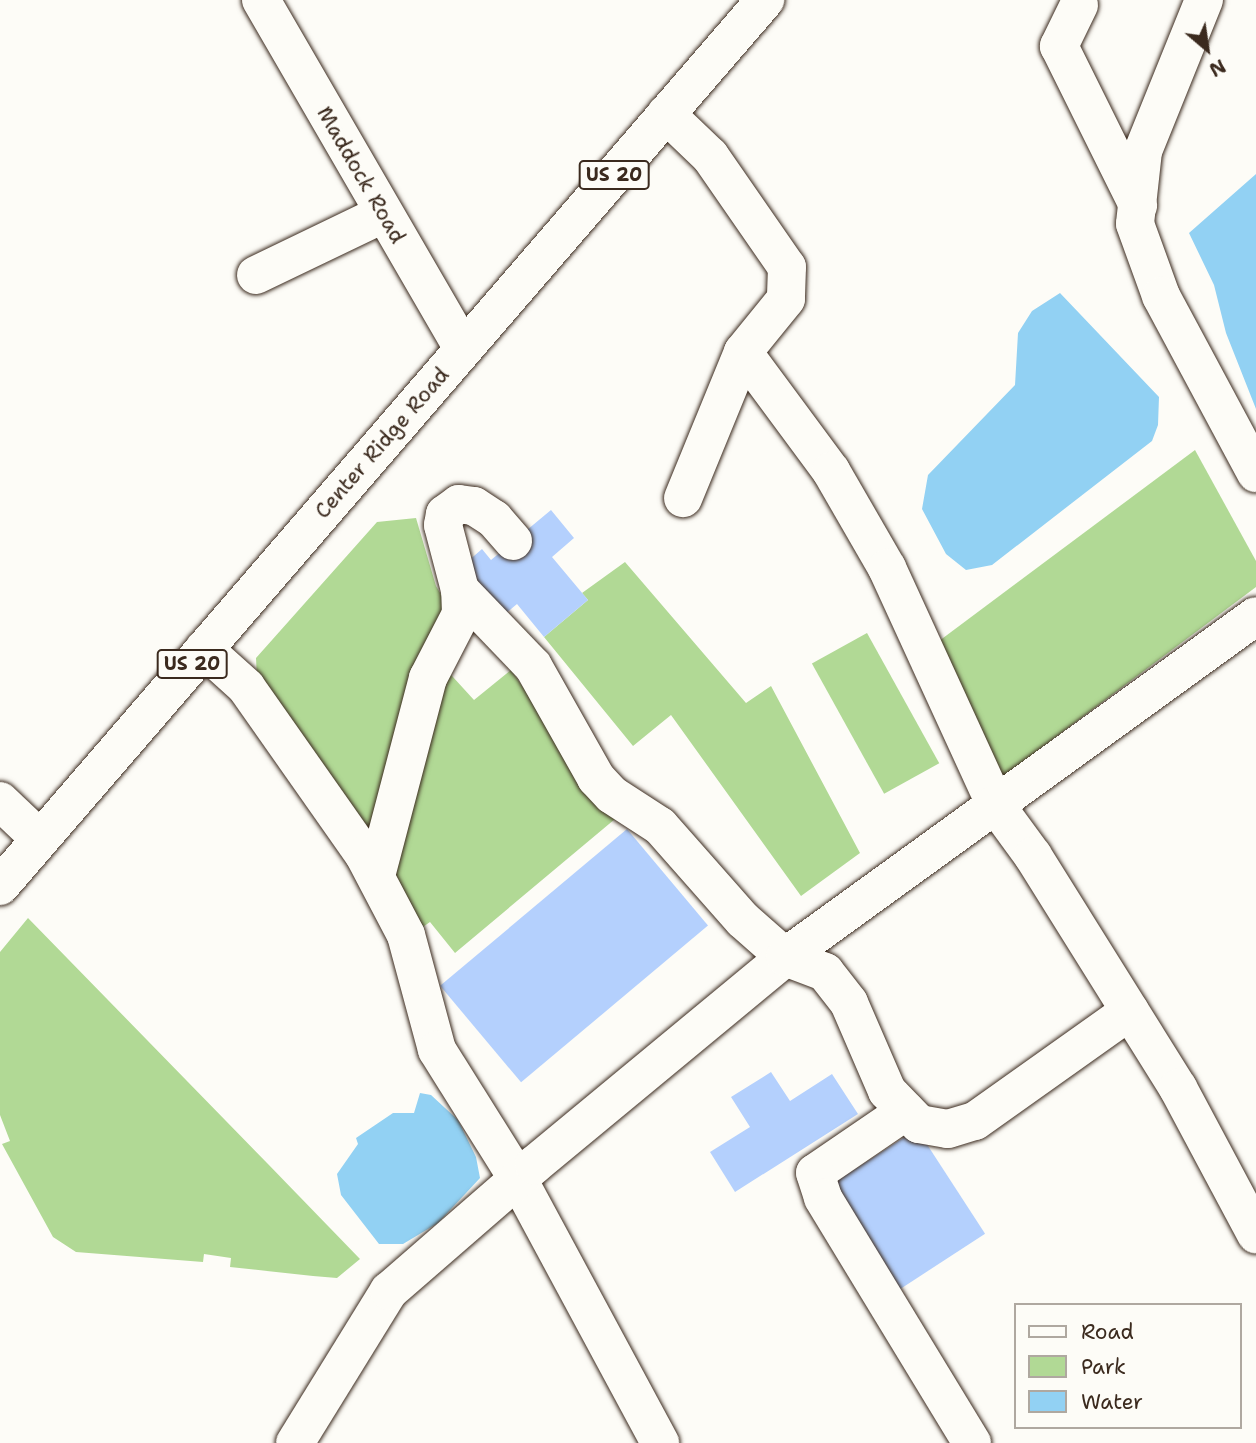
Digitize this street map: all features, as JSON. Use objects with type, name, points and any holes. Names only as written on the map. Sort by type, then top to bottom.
[{"type":"main road","name":"Maddock Road","points":[[261,0],[463,349]]},
{"type":"main road","name":"Center Ridge Road","points":[[0,886],[765,0]]},
{"type":"main road","points":[[1204,0],[1143,151],[1135,224],[1161,296],[1256,472]]},
{"type":"main road","points":[[1079,2],[1059,46],[1138,205]]},
{"type":"main road","points":[[666,114],[718,166],[787,268],[786,299],[743,352],[683,498]]},
{"type":"main road","points":[[256,275],[383,214]]},
{"type":"main road","points":[[743,352],[831,471],[887,568],[995,804],[1178,1088],[1256,1234]]},
{"type":"main road","points":[[376,876],[429,678],[461,614],[460,590],[448,557],[445,514],[459,504],[474,506],[494,519],[513,541]]},
{"type":"main road","points":[[460,590],[533,666],[596,778],[612,794],[660,826],[743,920],[785,957],[825,972],[849,1003],[887,1091],[919,1124],[948,1129],[975,1121],[1130,1012]]},
{"type":"main road","points":[[295,1443],[388,1291],[518,1179],[785,957],[1256,616]]},
{"type":"main road","points":[[204,649],[246,687],[376,876],[406,934],[437,1050],[518,1179],[660,1443]]},
{"type":"main road","points":[[0,801],[40,839]]},
{"type":"main road","points":[[906,1111],[815,1173],[823,1198],[972,1443]]},
{"type":"green space","points":[[1195,450],[1256,561],[1256,587],[997,781],[935,644]]},
{"type":"green space","points":[[416,518],[436,586],[453,615],[376,844],[257,679],[256,658],[377,522]]},
{"type":"green space","points":[[625,562],[746,703],[771,686],[860,853],[801,896],[671,715],[633,746],[544,637],[588,600],[582,593]]},
{"type":"green space","points":[[867,633],[939,763],[884,794],[812,664]]},
{"type":"green space","points":[[442,665],[474,700],[511,670],[615,819],[455,953],[430,922],[417,931],[386,875]]},
{"type":"green space","points":[[28,918],[360,1259],[337,1278],[230,1267],[231,1258],[204,1254],[203,1262],[76,1252],[53,1237],[2,1144],[10,1141],[0,1115],[0,952]]},
{"type":"water","points":[[1256,174],[1256,409],[1226,333],[1214,285],[1189,233]]},
{"type":"water","points":[[1060,293],[1159,397],[1158,425],[1152,441],[992,565],[966,570],[946,554],[922,509],[928,475],[1015,385],[1018,333],[1032,311]]},
{"type":"water","points":[[420,1093],[431,1095],[458,1120],[476,1157],[480,1178],[438,1223],[403,1244],[379,1244],[341,1195],[337,1174],[358,1144],[356,1138],[393,1113],[414,1113]]},
{"type":"building","points":[[551,510],[574,538],[552,557],[588,600],[544,637],[517,604],[500,618],[459,569],[482,549],[491,560]]},
{"type":"building","points":[[627,829],[708,926],[521,1082],[440,986]]},
{"type":"building","points":[[771,1072],[790,1101],[832,1074],[858,1114],[735,1192],[710,1152],[750,1127],[731,1097]]},
{"type":"building","points":[[917,1129],[985,1234],[900,1289],[831,1185]]}]
